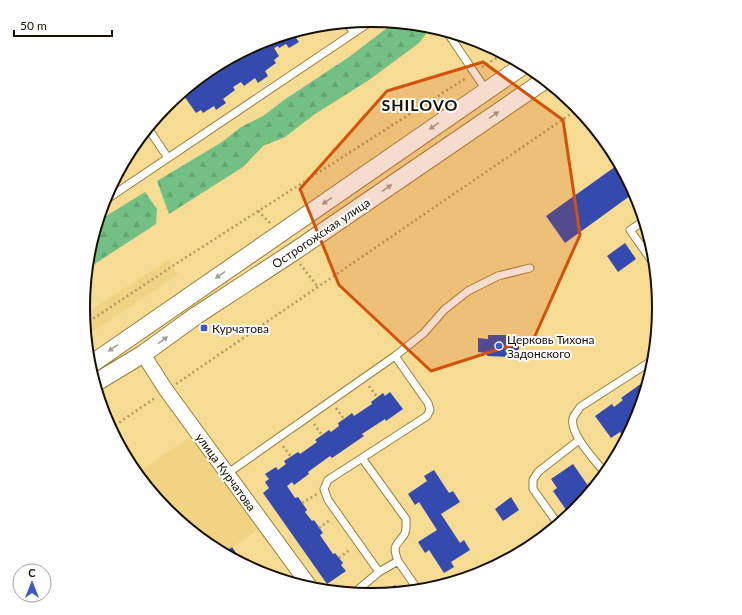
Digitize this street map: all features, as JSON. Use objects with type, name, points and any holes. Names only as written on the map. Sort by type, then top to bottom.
[{"type":"street","points":[[96,361],[518,69]]},
{"type":"street","name":"Острогожская улица","points":[[100,380],[143,354],[197,315],[292,253],[540,83]]},
{"type":"street","name":"улица Курчатова","points":[[143,354],[166,390],[305,580]]},
{"type":"lane","points":[[350,28],[354,33]]},
{"type":"lane","points":[[114,194],[362,28]]},
{"type":"lane","points":[[452,39],[486,90]]},
{"type":"lane","points":[[151,133],[168,158]]},
{"type":"lane","points":[[639,224],[630,230],[646,253]]},
{"type":"lane","points":[[228,473],[395,356],[424,333],[444,310],[468,291],[498,276],[530,268]]},
{"type":"lane","points":[[379,572],[328,500],[324,490],[328,480],[427,416],[430,410],[428,403],[395,356]]},
{"type":"lane","points":[[602,467],[580,440],[574,428],[573,419],[580,407],[645,365]]},
{"type":"lane","points":[[555,519],[533,489],[533,480],[538,472],[580,440]]},
{"type":"lane","points":[[362,458],[406,519],[407,527],[405,534],[396,544],[395,553],[398,561],[414,585]]},
{"type":"lane","points":[[361,587],[379,572],[398,561]]},
{"type":"path","points":[[91,320],[498,57]]},
{"type":"path","points":[[116,425],[572,113]]},
{"type":"path","points":[[363,378],[377,397]]},
{"type":"path","points":[[309,416],[322,435]]},
{"type":"path","points":[[277,439],[291,457]]},
{"type":"path","points":[[302,504],[324,490]]},
{"type":"path","points":[[319,528],[338,514]]},
{"type":"path","points":[[339,558],[358,544]]},
{"type":"highlighted area","points":[[483,62],[563,120],[580,235],[534,338],[431,371],[339,285],[300,189],[387,91]]},
{"type":"shaded area","points":[[168,260],[178,275],[92,332],[90,311]]},
{"type":"shaded area","points":[[193,435],[259,529],[230,549],[215,541],[186,518],[160,492],[142,469]]},
{"type":"green space","points":[[387,28],[427,32],[419,43],[369,80],[315,114],[285,137],[263,146],[243,167],[169,214],[157,181],[222,142],[241,127],[263,116],[284,100],[349,57]]},
{"type":"green space","points":[[145,192],[157,209],[156,224],[94,264],[105,217]]},
{"type":"building","points":[[297,37],[299,42],[289,48],[286,44],[279,48],[278,46],[274,48],[279,56],[274,60],[276,63],[265,71],[268,76],[258,83],[255,78],[244,86],[241,82],[233,87],[235,90],[223,99],[226,103],[216,110],[214,106],[203,113],[201,110],[196,113],[185,98],[211,77],[264,48]]},
{"type":"building","points":[[614,167],[629,197],[565,243],[546,216]]},
{"type":"building","points":[[625,243],[636,259],[618,272],[607,256]]},
{"type":"building","name":"Церковь Тихона Задонского","points":[[488,335],[511,335],[511,339],[519,343],[519,349],[516,352],[510,353],[510,357],[487,356],[487,353],[478,352],[478,338],[488,339]]},
{"type":"building","points":[[641,384],[637,398],[623,432],[622,434],[620,432],[611,438],[595,416],[612,404],[614,407],[623,400],[621,398]]},
{"type":"building","points":[[390,392],[403,409],[386,421],[385,419],[362,434],[364,436],[332,458],[330,456],[308,472],[309,474],[294,485],[292,482],[287,486],[295,498],[298,497],[307,510],[305,512],[312,521],[314,520],[323,533],[320,535],[333,554],[335,553],[343,563],[341,565],[346,571],[327,584],[263,493],[269,488],[265,482],[269,479],[265,474],[276,467],[278,470],[286,464],[284,461],[298,452],[300,454],[317,442],[315,440],[329,430],[331,432],[339,426],[338,423],[352,413],[354,416],[372,404],[371,402],[383,393],[385,396]]},
{"type":"building","points":[[573,464],[588,485],[566,509],[553,491],[557,488],[551,479]]},
{"type":"building","points":[[434,470],[449,493],[453,491],[460,502],[441,514],[460,543],[464,540],[470,550],[451,562],[454,567],[444,573],[429,550],[425,553],[418,542],[437,530],[419,502],[415,505],[408,494],[427,481],[424,476]]},
{"type":"building","points":[[511,497],[519,510],[503,521],[495,509]]},
{"type":"building","points":[[232,547],[236,553],[231,550],[229,549]]},
{"type":"place","name":"Курчатова","points":[[204,328]]},
{"type":"place","name":"Церковь Тихона Задонского","points":[[499,346]]},
{"type":"district","name":"SHILOVO","points":[[420,104]]}]
